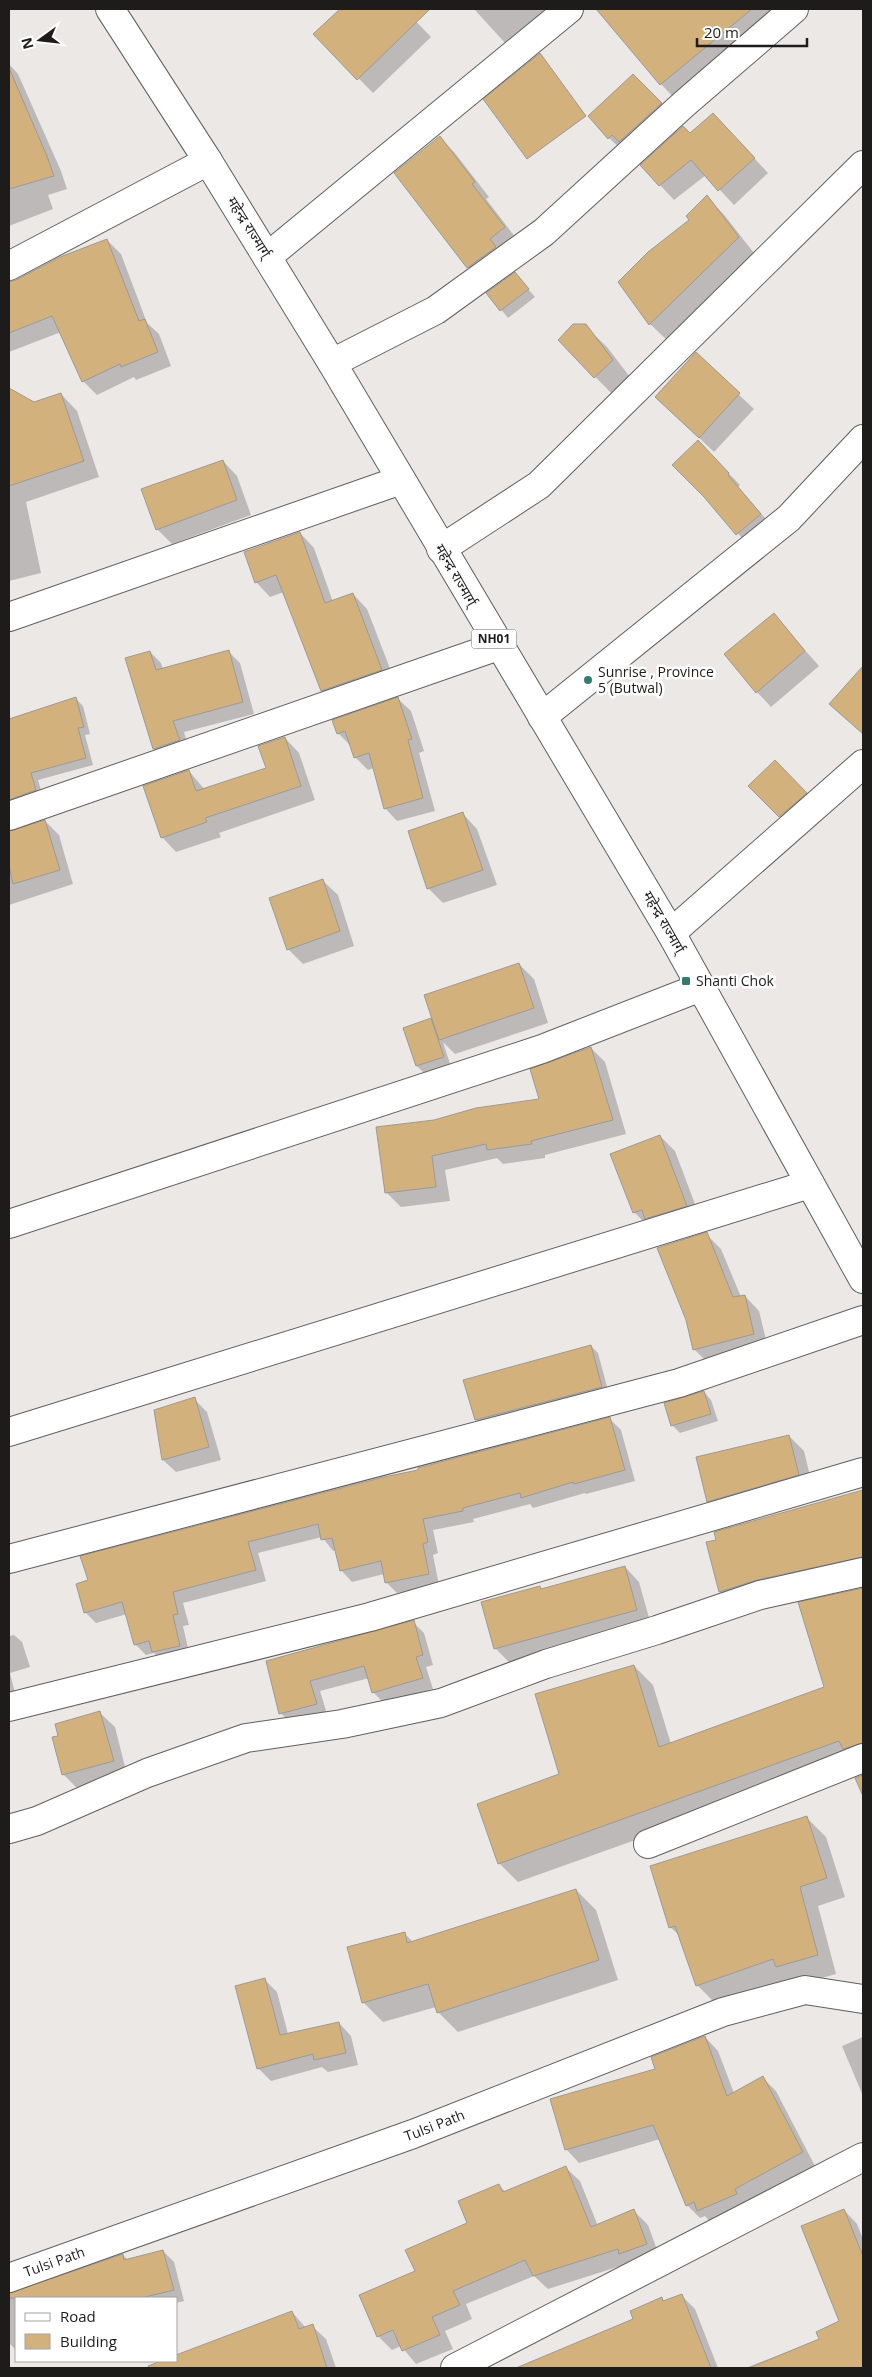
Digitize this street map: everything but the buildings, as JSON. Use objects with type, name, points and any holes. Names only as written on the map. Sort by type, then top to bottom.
[{"type":"main road","name":"महेन्द्र राज्मार्ग्","points":[[110,9],[208,161],[332,363],[498,646],[671,933],[861,1272]]},
{"type":"main road","points":[[268,258],[570,9]]},
{"type":"main road","points":[[332,363],[436,310],[544,232],[684,104],[794,9]]},
{"type":"main road","points":[[9,266],[208,161]]},
{"type":"main road","points":[[441,549],[539,485],[863,166]]},
{"type":"main road","points":[[542,717],[789,518],[863,439]]},
{"type":"main road","points":[[9,618],[401,480]]},
{"type":"main road","points":[[9,816],[498,646]]},
{"type":"main road","points":[[671,933],[863,764]]},
{"type":"main road","points":[[9,1224],[542,1049],[701,987]]},
{"type":"main road","points":[[9,1432],[810,1184]]},
{"type":"main road","points":[[9,1559],[678,1383],[863,1320]]},
{"type":"main road","points":[[9,1707],[370,1617],[863,1472]]},
{"type":"main road","points":[[9,1829],[37,1821],[147,1773],[246,1738],[342,1724],[441,1703],[546,1664],[658,1630],[760,1595],[863,1572]]},
{"type":"main road","points":[[648,1844],[863,1758]]},
{"type":"main road","name":"Tulsi Path","points":[[9,2278],[413,2134],[723,2012],[804,1990],[863,1999]]},
{"type":"main road","points":[[455,2368],[863,2157]]},
{"type":"place","name":"Sunrise , Province 5 (Butwal)","points":[[588,680]]},
{"type":"place","name":"Shanti Chok","points":[[686,981]]}]
